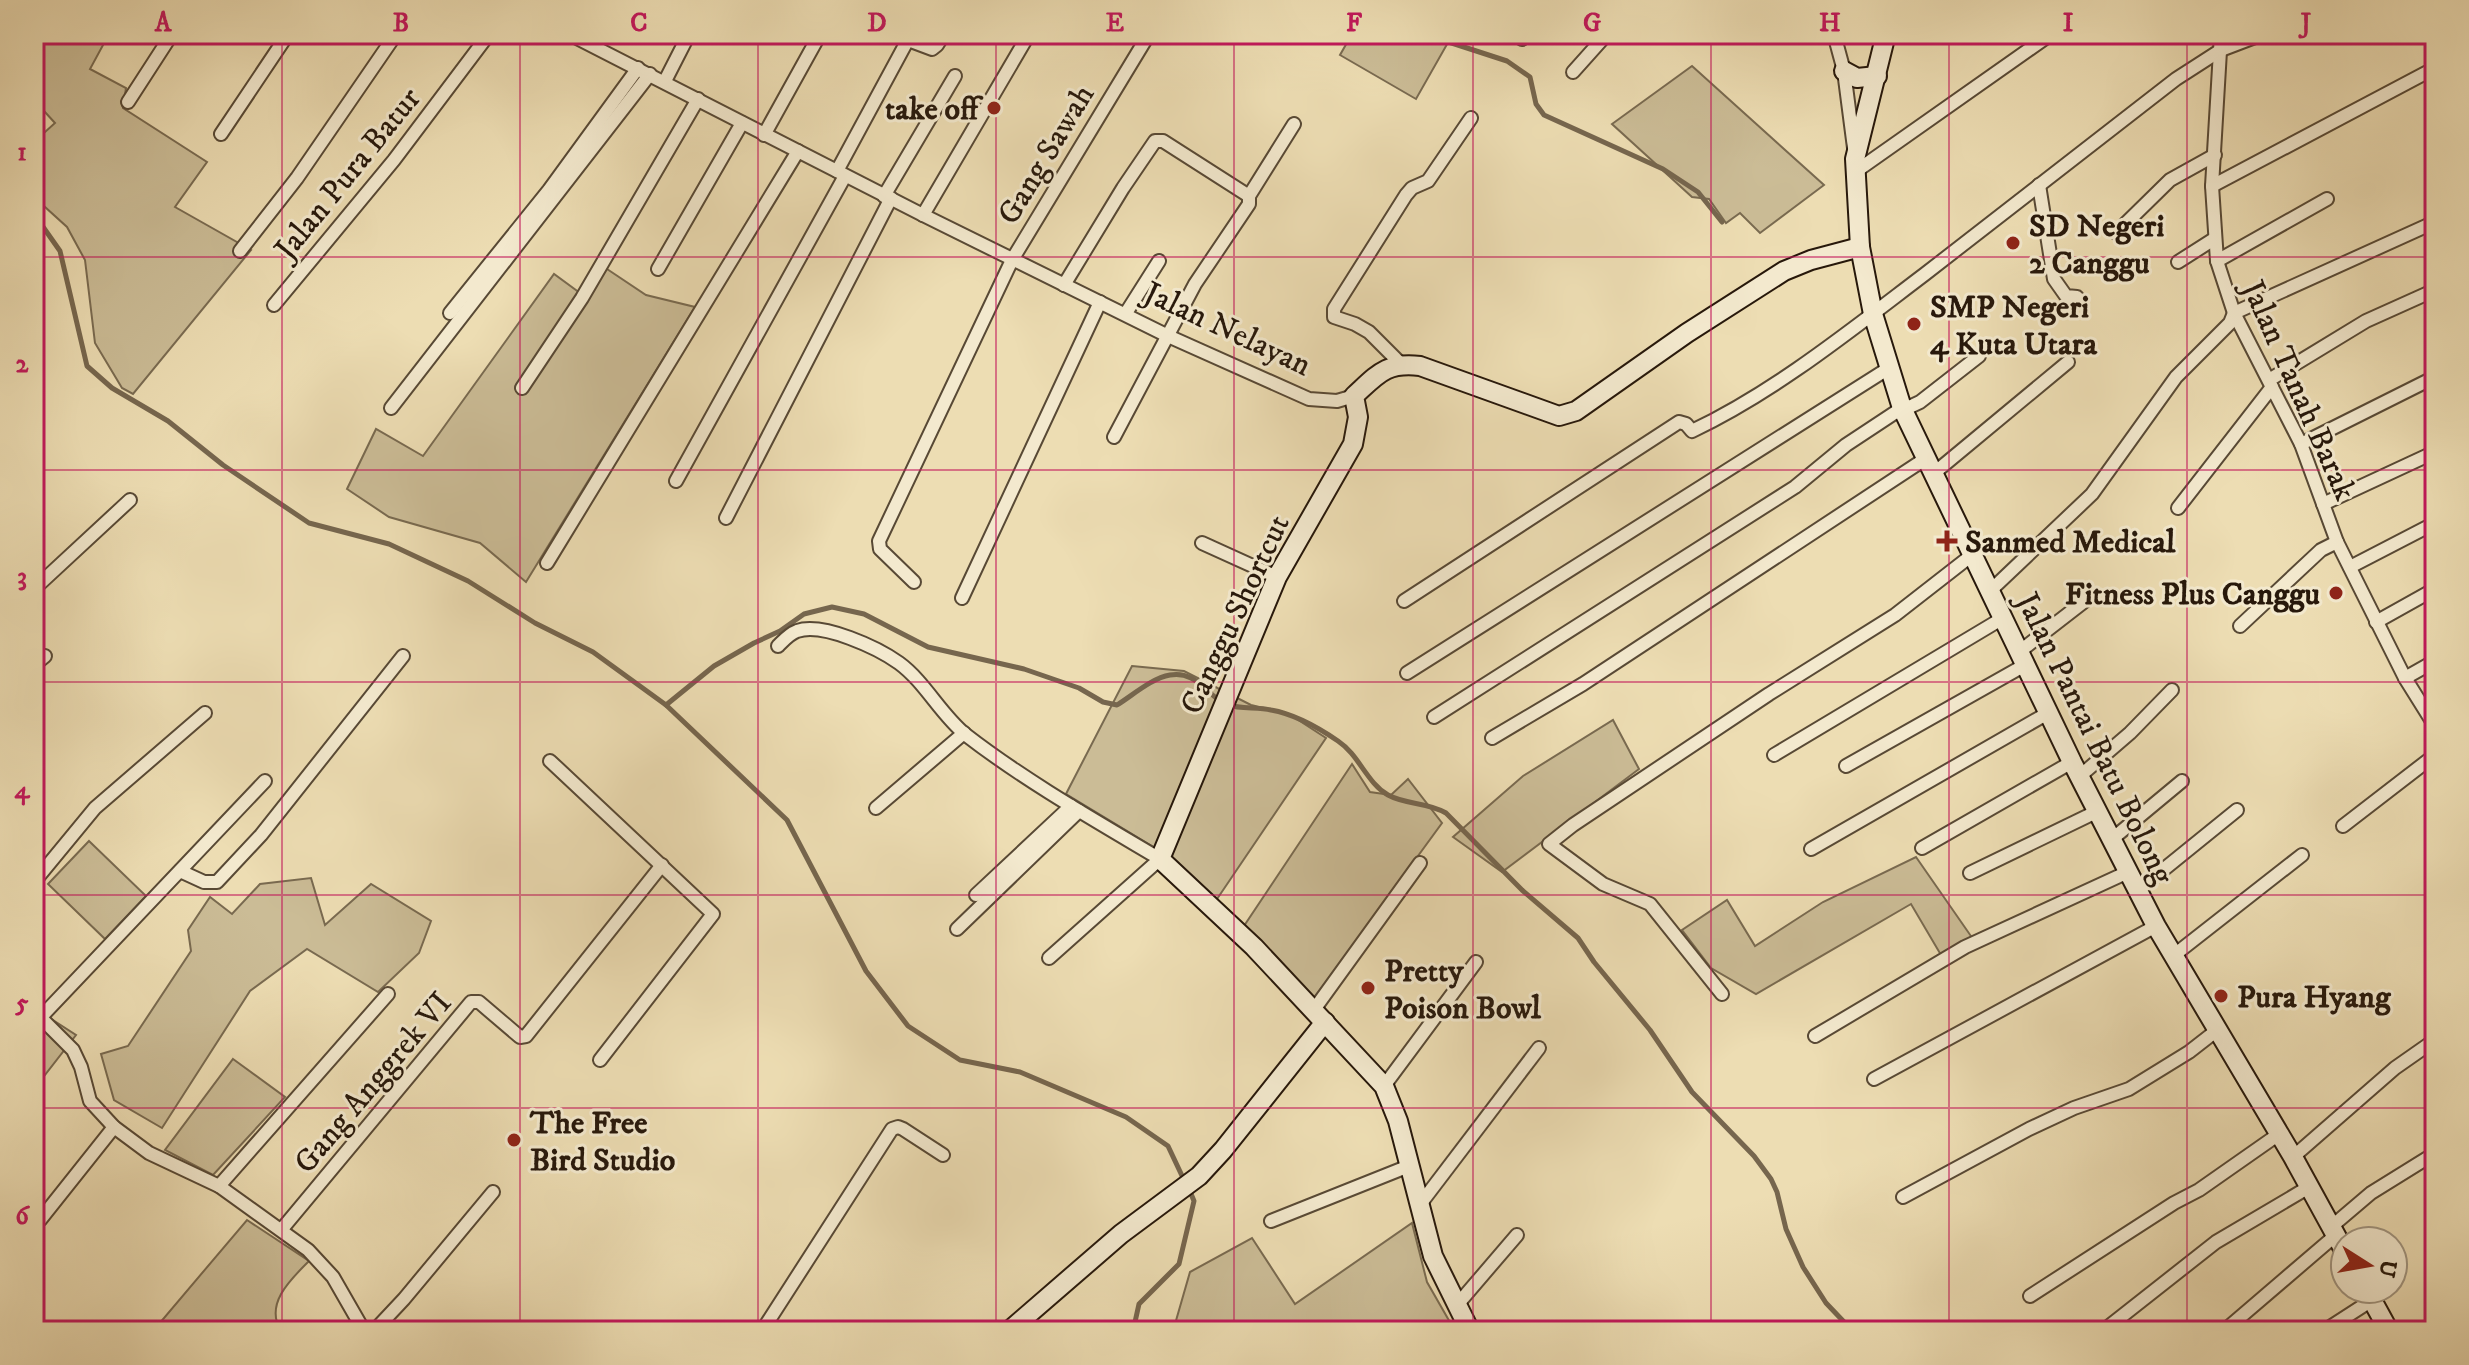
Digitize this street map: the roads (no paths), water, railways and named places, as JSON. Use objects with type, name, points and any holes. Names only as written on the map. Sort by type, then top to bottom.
[{"type":"street","points":[[128,102],[172,34]]},
{"type":"street","points":[[221,134],[288,34]]},
{"type":"street","points":[[240,251],[297,178],[396,34]]},
{"type":"street","name":"Jalan Pura Batur","points":[[274,305],[394,160],[489,34]]},
{"type":"street","name":"Jalan Nelayan","points":[[569,34],[841,174],[1168,336],[1309,399],[1337,401],[1354,396]]},
{"type":"street","points":[[592,47],[598,34]]},
{"type":"street","points":[[665,81],[689,34]]},
{"type":"street","points":[[764,135],[820,34]]},
{"type":"street","points":[[676,481],[841,174],[909,37],[932,49],[944,34]]},
{"type":"street","points":[[923,215],[1029,34]]},
{"type":"street","name":"Gang Sawah","points":[[914,582],[880,549],[879,541],[1012,260],[1149,34]]},
{"type":"street","points":[[1573,72],[1607,34]]},
{"type":"street","name":"Jalan Pantai Batu Bolong","points":[[1834,34],[1844,71],[1860,247],[1873,314],[1903,409],[2137,891],[2330,1225]]},
{"type":"street","points":[[1855,166],[1886,34]]},
{"type":"street","points":[[1855,166],[2051,34]]},
{"type":"street","name":"Jalan Tanah Barak","points":[[2221,34],[2212,186],[2217,261],[2234,313],[2301,444],[2337,542],[2405,678],[2435,726]]},
{"type":"street","points":[[1404,601],[1679,422],[1692,431],[1767,388],[1873,314],[2176,79],[2221,50],[2263,34]]},
{"type":"street","points":[[2212,186],[2435,68]]},
{"type":"street","points":[[450,313],[644,71]]},
{"type":"street","points":[[391,408],[644,71]]},
{"type":"street","points":[[1844,71],[1857,78],[1877,76]]},
{"type":"street","points":[[726,518],[888,197],[955,76]]},
{"type":"street","points":[[522,388],[582,298],[698,99]]},
{"type":"street","points":[[1471,118],[1428,181],[1412,188],[1406,195],[1334,309],[1334,317],[1369,332],[1401,364],[1447,374],[1559,416],[1576,411],[1687,333],[1784,271],[1860,247]]},
{"type":"street","points":[[658,269],[742,123]]},
{"type":"street","points":[[1114,437],[1195,284],[1249,204],[1249,196],[1294,124]]},
{"type":"street","points":[[1064,285],[1155,141],[1163,141],[1249,196]]},
{"type":"street","points":[[547,563],[798,151]]},
{"type":"street","points":[[2116,233],[2170,180],[2215,155]]},
{"type":"street","points":[[2039,185],[2054,279],[2066,296],[2077,297]]},
{"type":"street","points":[[2217,261],[2327,199]]},
{"type":"street","points":[[1990,591],[2092,494],[2176,377],[2230,323],[2234,313],[2435,222]]},
{"type":"street","points":[[2178,262],[2214,239]]},
{"type":"street","points":[[1126,313],[1159,261]]},
{"type":"street","points":[[2178,508],[2270,384],[2366,321],[2435,290]]},
{"type":"street","points":[[962,598],[1100,302]]},
{"type":"street","points":[[1434,717],[1795,487],[1846,445],[1903,409],[1920,402],[1979,356]]},
{"type":"street","points":[[1492,738],[1929,467],[2068,362]]},
{"type":"street","points":[[1354,396],[1381,372],[1401,364]]},
{"type":"street","points":[[1407,673],[1889,368]]},
{"type":"street","points":[[2301,444],[2435,377]]},
{"type":"street","name":"Canggu Shortcut","points":[[1160,859],[1277,577],[1353,444],[1358,417],[1354,396]]},
{"type":"street","points":[[2323,504],[2435,452]]},
{"type":"street","points":[[34,589],[130,500]]},
{"type":"street","points":[[2350,567],[2435,523]]},
{"type":"street","points":[[2240,626],[2321,550],[2337,542]]},
{"type":"street","points":[[1202,543],[1277,577]]},
{"type":"street","points":[[1722,994],[1650,904],[1603,884],[1549,844],[1769,694],[1895,615],[1972,555]]},
{"type":"street","points":[[2376,622],[2435,589]]},
{"type":"street","points":[[1846,766],[2022,658],[2090,597]]},
{"type":"street","points":[[1774,755],[2003,618]]},
{"type":"street","points":[[778,646],[790,634],[801,630],[832,632],[900,664],[964,733],[1075,808],[1160,859],[1254,947],[1384,1086],[1398,1121],[1433,1256],[1470,1331]]},
{"type":"street","points":[[180,871],[204,882],[217,882],[261,835],[403,656]]},
{"type":"street","points":[[2405,678],[2435,661]]},
{"type":"street","points":[[1922,848],[2076,769],[2130,733],[2172,690]]},
{"type":"street","points":[[34,882],[95,808],[205,713]]},
{"type":"street","points":[[1811,849],[2048,713]]},
{"type":"street","points":[[876,808],[964,733]]},
{"type":"street","points":[[2343,826],[2435,755]]},
{"type":"street","points":[[550,761],[713,914],[600,1060]]},
{"type":"street","points":[[265,781],[37,1014],[73,1050],[90,1101],[114,1127],[149,1153],[219,1186],[308,1250],[333,1277],[364,1331]]},
{"type":"street","points":[[2111,840],[2182,781]]},
{"type":"street","points":[[976,895],[1075,808]]},
{"type":"street","points":[[957,929],[1075,808]]},
{"type":"street","points":[[2137,891],[2237,810]]},
{"type":"street","points":[[1970,873],[2098,811]]},
{"type":"street","points":[[2173,956],[2302,855]]},
{"type":"street","points":[[1049,958],[1160,859]]},
{"type":"street","points":[[1009,1331],[1121,1234],[1199,1176],[1223,1150],[1319,1016],[1420,863]]},
{"type":"street","name":"Gang Anggrek VI","points":[[282,1229],[471,1002],[479,1002],[520,1037],[526,1036],[662,865]]},
{"type":"street","points":[[1815,1036],[1965,947],[2128,872]]},
{"type":"street","points":[[1874,1079],[2156,926]]},
{"type":"street","points":[[1384,1086],[1476,962]]},
{"type":"street","points":[[219,1186],[388,994]]},
{"type":"street","points":[[1903,1197],[2029,1129],[2074,1108],[2129,1089],[2189,1052],[2216,1031]]},
{"type":"street","points":[[2293,1157],[2395,1068],[2435,1040]]},
{"type":"street","points":[[1418,1207],[1539,1048]]},
{"type":"street","points":[[40,1220],[114,1127]]},
{"type":"street","points":[[762,1331],[892,1129],[903,1129],[943,1155]]},
{"type":"street","points":[[2030,1296],[2199,1190],[2279,1134]]},
{"type":"street","points":[[2339,1225],[2371,1193],[2435,1156]]},
{"type":"street","points":[[1271,1221],[1409,1166]]},
{"type":"street","points":[[2103,1331],[2216,1242],[2309,1187]]},
{"type":"street","points":[[374,1331],[493,1192]]},
{"type":"street","points":[[1457,1305],[1517,1235]]},
{"type":"street","points":[[2224,1331],[2329,1235]]},
{"type":"street","points":[[2324,1331],[2356,1305]]},
{"type":"street","points":[[2375,1305],[2389,1331]]},
{"type":"waterway","points":[[1424,34],[1507,61],[1530,77],[1536,104],[1544,115],[1663,169],[1698,192],[1722,222]]},
{"type":"waterway","points":[[34,214],[60,251],[87,366],[112,388],[168,421],[223,465],[309,523],[389,544],[468,581],[535,623],[593,652],[666,705],[787,820],[866,971],[908,1026],[960,1060],[1020,1072],[1126,1117],[1168,1146],[1184,1180]]},
{"type":"waterway","points":[[666,705],[714,666],[780,631],[804,614],[832,607],[864,614],[928,647],[1024,669],[1079,688],[1103,702],[1117,705],[1156,680],[1170,675],[1188,676],[1228,705],[1280,712],[1315,727],[1345,747],[1374,783],[1388,795],[1446,813],[1522,890],[1578,938],[1650,1030],[1692,1092],[1754,1156],[1771,1179],[1786,1229],[1803,1267],[1848,1331]]},
{"type":"waterway","points":[[1133,1331],[1139,1304],[1179,1264],[1194,1201],[1189,1189]]},
{"type":"place","name":"take off","points":[[994,108]]},
{"type":"place","name":"SD Negeri 2 Canggu","points":[[2013,243]]},
{"type":"place","name":"SMP Negeri 4 Kuta Utara","points":[[1914,324]]},
{"type":"place","name":"Sanmed Medical","points":[[1947,541]]},
{"type":"place","name":"Fitness Plus Canggu","points":[[2336,593]]},
{"type":"place","name":"Pretty Poison Bowl","points":[[1368,988]]},
{"type":"place","name":"Pura Hyang","points":[[2221,996]]},
{"type":"place","name":"The Free Bird Studio","points":[[514,1140]]}]
